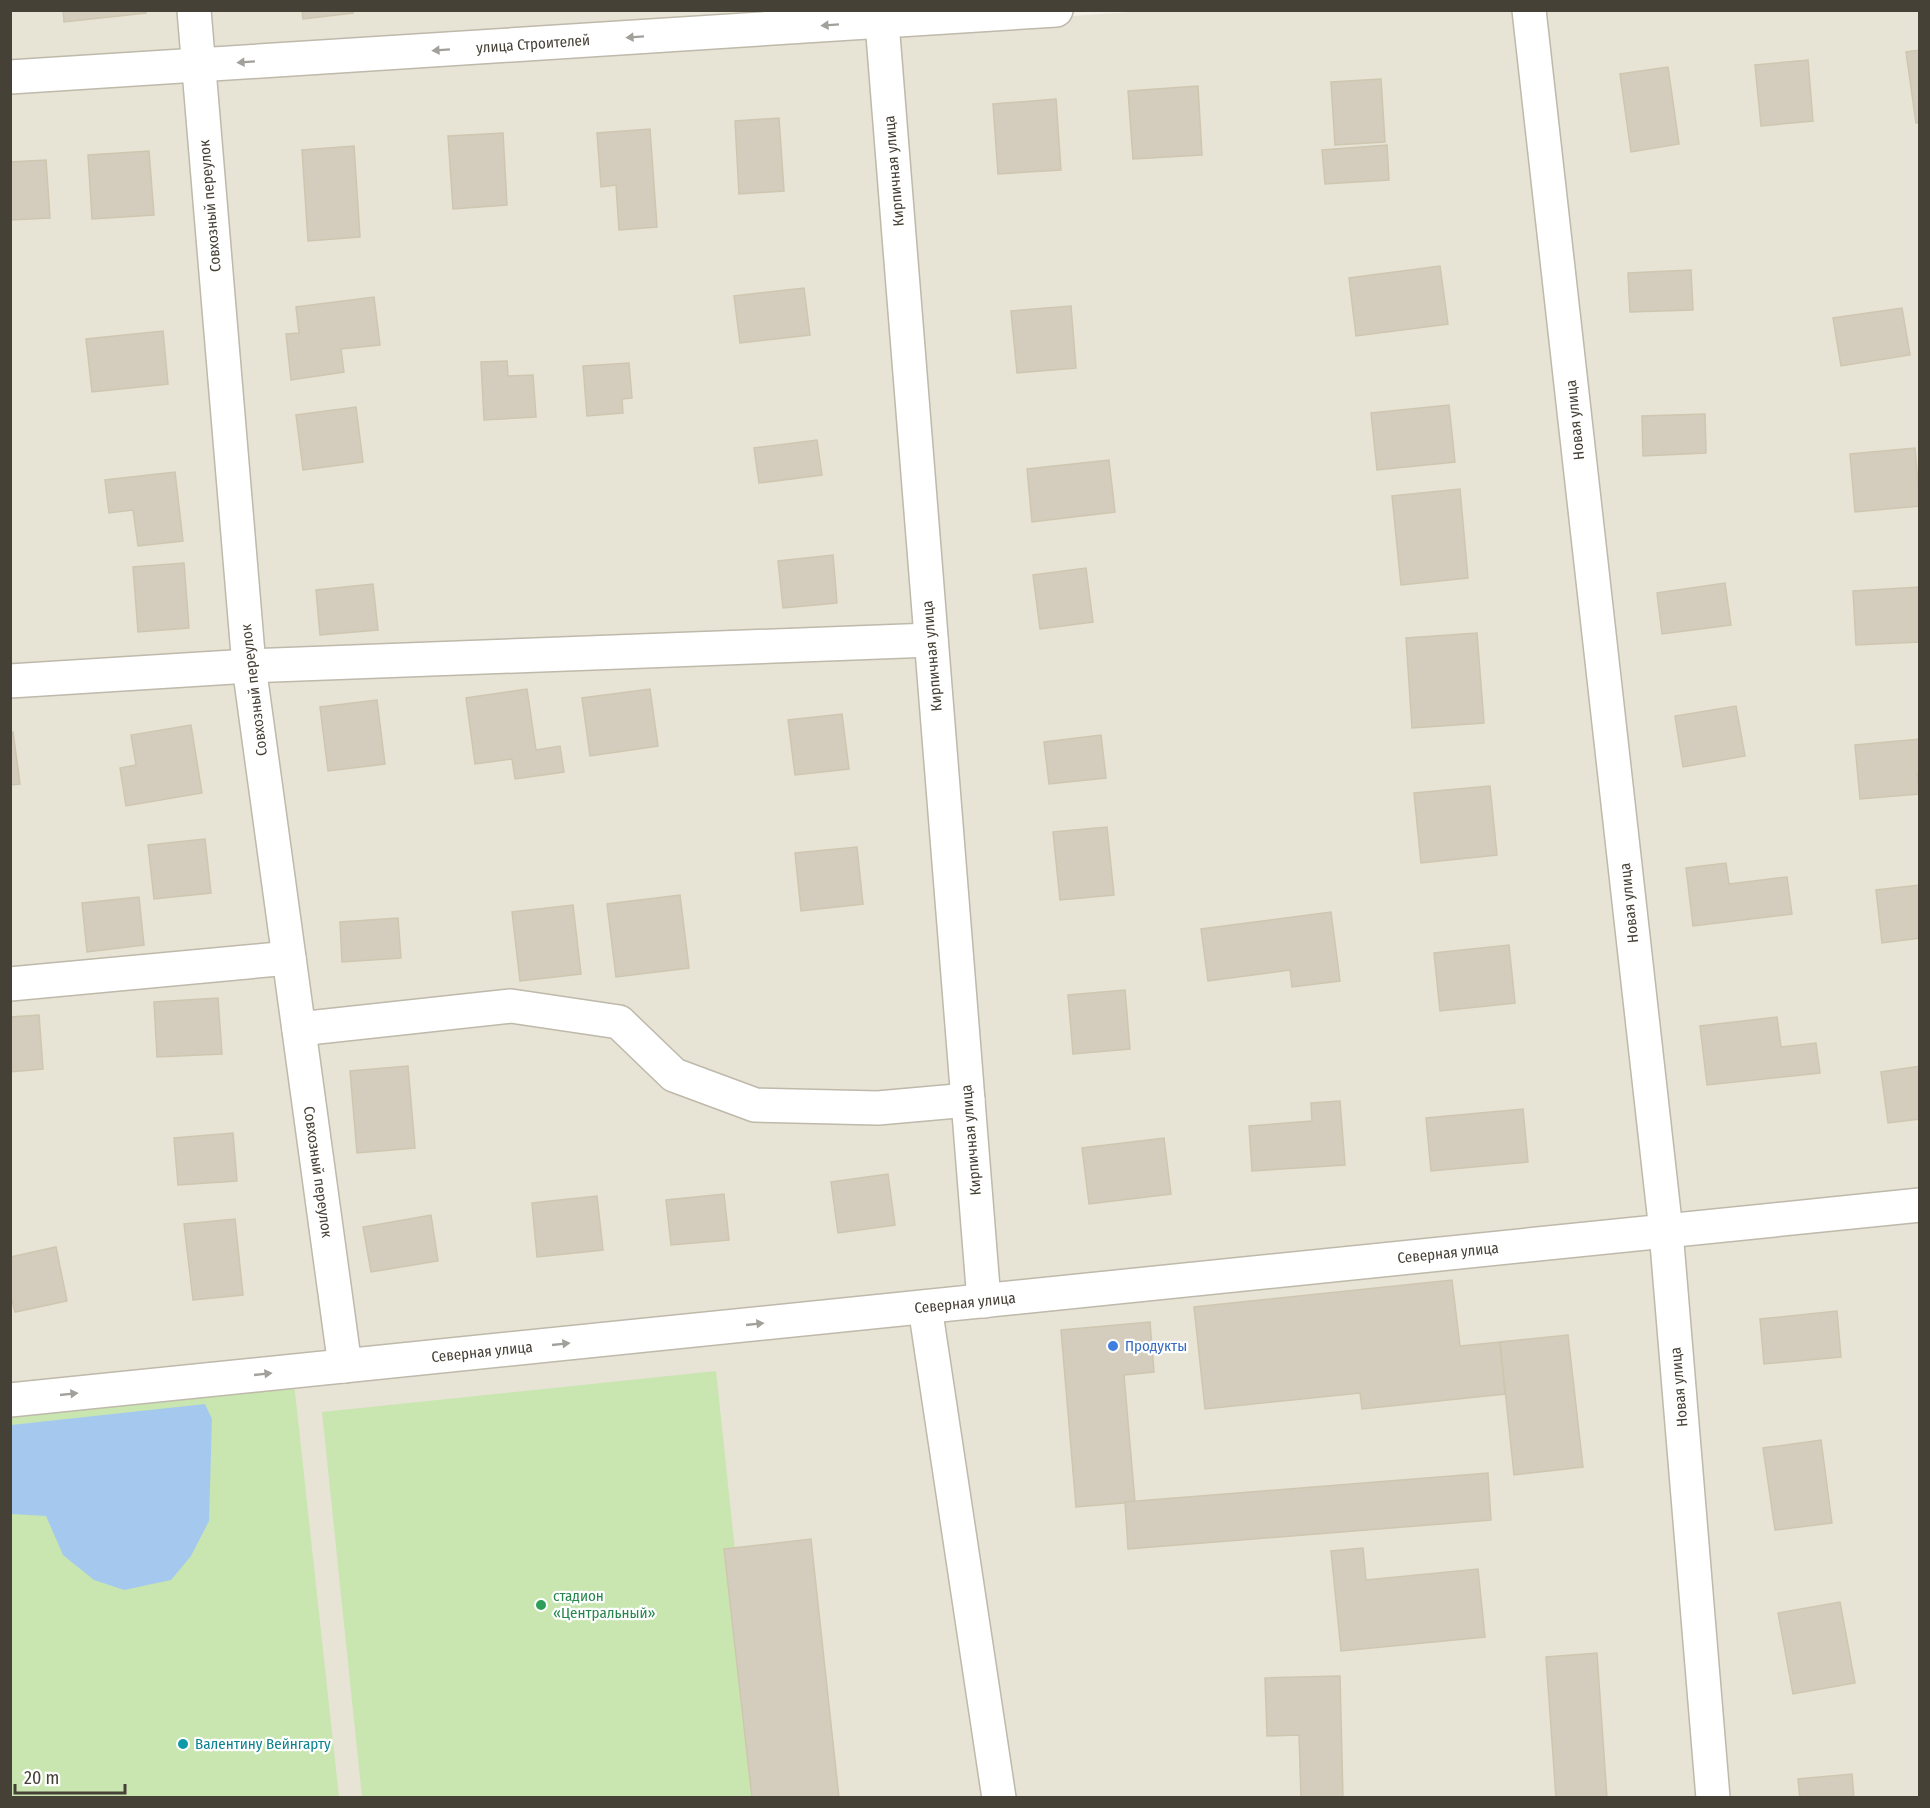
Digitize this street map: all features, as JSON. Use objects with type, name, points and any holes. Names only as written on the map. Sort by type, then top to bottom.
[{"type":"street","name":"Совхозный переулок","points":[[194,10],[249,666],[345,1366]]},
{"type":"street","name":"улица Строителей","points":[[10,77],[881,16],[1056,10]]},
{"type":"street","name":"Новая улица","points":[[1529,10],[1666,1231],[1713,1797]]},
{"type":"street","name":"Кирпичная улица","points":[[881,16],[984,1301]]},
{"type":"street","points":[[10,681],[249,666],[931,640]]},
{"type":"street","points":[[10,984],[289,958]]},
{"type":"street","points":[[299,1029],[511,1006],[619,1022],[674,1075],[754,1105],[878,1108],[968,1100]]},
{"type":"street","name":"Северная улица","points":[[10,1400],[1920,1205]]},
{"type":"street","points":[[924,1307],[999,1797]]},
{"type":"shaded area","points":[[11,11],[969,11],[11,72]]},
{"type":"shaded area","points":[[1149,11],[1919,11],[1919,1797],[11,1797],[10,84]]},
{"type":"green space","name":"стадион «Центральный»","points":[[716,1371],[761,1797],[362,1797],[322,1412]]},
{"type":"green space","points":[[294,1383],[339,1797],[11,1798],[11,1412]]},
{"type":"water","points":[[205,1404],[212,1419],[209,1521],[191,1556],[171,1580],[124,1590],[94,1580],[63,1555],[46,1516],[11,1514],[11,1425]]},
{"type":"building","points":[[63,10],[146,10],[146,13],[64,22]]},
{"type":"building","points":[[302,10],[353,10],[353,13],[303,19]]},
{"type":"building","points":[[1920,50],[1920,122],[1916,123],[1906,52]]},
{"type":"building","points":[[1808,60],[1813,121],[1761,126],[1755,65]]},
{"type":"building","points":[[1668,67],[1679,144],[1631,152],[1620,74]]},
{"type":"building","points":[[1381,79],[1385,142],[1335,145],[1331,82]]},
{"type":"building","points":[[1198,86],[1202,155],[1133,159],[1128,91]]},
{"type":"building","points":[[1056,99],[1061,170],[998,174],[993,104]]},
{"type":"building","points":[[779,118],[784,191],[739,194],[735,121]]},
{"type":"building","points":[[650,129],[657,227],[619,230],[616,185],[601,187],[597,133]]},
{"type":"building","points":[[503,133],[507,205],[453,209],[448,136]]},
{"type":"building","points":[[1387,145],[1389,180],[1325,184],[1322,150]]},
{"type":"building","points":[[354,146],[360,237],[308,241],[302,150]]},
{"type":"building","points":[[149,151],[154,215],[92,219],[88,155]]},
{"type":"building","points":[[46,160],[50,218],[10,220],[10,162]]},
{"type":"building","points":[[1440,266],[1448,324],[1356,336],[1349,278]]},
{"type":"building","points":[[1691,270],[1693,310],[1630,312],[1628,273]]},
{"type":"building","points":[[804,288],[810,335],[740,343],[734,296]]},
{"type":"building","points":[[374,297],[380,345],[341,349],[344,372],[291,380],[286,334],[299,333],[296,307]]},
{"type":"building","points":[[1071,306],[1076,368],[1017,373],[1011,311]]},
{"type":"building","points":[[1902,308],[1910,355],[1841,366],[1833,318]]},
{"type":"building","points":[[163,331],[168,384],[92,392],[86,339]]},
{"type":"building","points":[[507,361],[508,376],[533,375],[536,417],[484,420],[481,362]]},
{"type":"building","points":[[629,363],[632,398],[622,399],[623,413],[587,416],[583,366]]},
{"type":"building","points":[[1449,405],[1455,462],[1377,470],[1371,413]]},
{"type":"building","points":[[356,407],[363,462],[303,470],[296,415]]},
{"type":"building","points":[[1705,414],[1706,453],[1643,456],[1642,416]]},
{"type":"building","points":[[817,440],[822,475],[759,483],[754,448]]},
{"type":"building","points":[[1915,448],[1920,506],[1855,512],[1850,454]]},
{"type":"building","points":[[1109,460],[1115,512],[1032,522],[1027,469]]},
{"type":"building","points":[[175,472],[183,541],[138,546],[133,510],[109,513],[105,480]]},
{"type":"building","points":[[1460,489],[1468,578],[1401,585],[1392,496]]},
{"type":"building","points":[[833,555],[837,603],[783,608],[778,561]]},
{"type":"building","points":[[184,563],[189,628],[138,632],[133,567]]},
{"type":"building","points":[[1086,568],[1093,622],[1040,629],[1033,575]]},
{"type":"building","points":[[1725,583],[1731,625],[1662,634],[1657,593]]},
{"type":"building","points":[[373,584],[378,630],[320,635],[316,590]]},
{"type":"building","points":[[1920,587],[1920,642],[1856,645],[1853,591]]},
{"type":"building","points":[[1477,633],[1484,723],[1412,728],[1406,638]]},
{"type":"building","points":[[527,689],[536,750],[560,746],[564,772],[515,779],[512,759],[475,764],[466,698]]},
{"type":"building","points":[[650,689],[658,746],[590,756],[582,698]]},
{"type":"building","points":[[377,700],[385,764],[328,771],[320,707]]},
{"type":"building","points":[[1736,706],[1745,756],[1683,767],[1675,716]]},
{"type":"building","points":[[842,714],[849,769],[795,775],[788,720]]},
{"type":"building","points":[[191,725],[202,793],[126,806],[120,768],[136,765],[131,735]]},
{"type":"building","points":[[10,732],[13,732],[20,784],[10,785]]},
{"type":"building","points":[[1101,735],[1106,778],[1049,784],[1044,742]]},
{"type":"building","points":[[1920,739],[1920,770],[1917,771],[1919,794],[1860,799],[1855,745]]},
{"type":"building","points":[[1490,786],[1497,855],[1421,863],[1414,793]]},
{"type":"building","points":[[1107,827],[1114,895],[1060,900],[1053,832]]},
{"type":"building","points":[[205,839],[211,893],[154,899],[148,845]]},
{"type":"building","points":[[857,847],[863,904],[801,911],[795,853]]},
{"type":"building","points":[[1726,863],[1729,884],[1787,877],[1792,914],[1693,926],[1686,868]]},
{"type":"building","points":[[1920,885],[1920,938],[1882,943],[1876,890]]},
{"type":"building","points":[[680,895],[689,968],[616,977],[607,904]]},
{"type":"building","points":[[139,897],[144,945],[87,952],[82,903]]},
{"type":"building","points":[[573,905],[581,974],[520,981],[512,912]]},
{"type":"building","points":[[1331,912],[1340,981],[1292,987],[1290,970],[1208,981],[1201,929]]},
{"type":"building","points":[[398,918],[401,958],[342,962],[340,922]]},
{"type":"building","points":[[1509,945],[1515,1003],[1440,1011],[1434,953]]},
{"type":"building","points":[[1125,990],[1130,1049],[1073,1054],[1068,995]]},
{"type":"building","points":[[218,998],[222,1054],[157,1057],[154,1002]]},
{"type":"building","points":[[39,1015],[43,1069],[10,1072],[10,1017]]},
{"type":"building","points":[[1777,1017],[1781,1047],[1816,1043],[1820,1073],[1707,1085],[1700,1026]]},
{"type":"building","points":[[408,1066],[415,1148],[357,1153],[350,1071]]},
{"type":"building","points":[[1920,1066],[1920,1119],[1888,1123],[1881,1072]]},
{"type":"building","points":[[1340,1101],[1345,1165],[1252,1171],[1249,1126],[1312,1121],[1311,1103]]},
{"type":"building","points":[[1523,1109],[1528,1162],[1431,1171],[1426,1118]]},
{"type":"building","points":[[233,1133],[237,1181],[178,1185],[174,1138]]},
{"type":"building","points":[[1164,1138],[1171,1194],[1089,1204],[1082,1148]]},
{"type":"building","points":[[888,1174],[895,1225],[838,1233],[831,1182]]},
{"type":"building","points":[[724,1194],[729,1240],[671,1245],[666,1200]]},
{"type":"building","points":[[597,1196],[603,1250],[537,1257],[532,1203]]},
{"type":"building","points":[[431,1215],[438,1261],[371,1272],[363,1227]]},
{"type":"building","points":[[235,1219],[243,1295],[193,1300],[184,1224]]},
{"type":"building","points":[[56,1247],[67,1301],[15,1312],[10,1292],[10,1257]]},
{"type":"building","points":[[1452,1280],[1460,1346],[1500,1342],[1505,1394],[1362,1409],[1360,1393],[1205,1409],[1194,1307]]},
{"type":"building","points":[[1837,1311],[1841,1357],[1764,1364],[1760,1319]]},
{"type":"building","points":[[1150,1322],[1154,1372],[1124,1375],[1135,1502],[1076,1507],[1061,1330]]},
{"type":"building","points":[[1568,1335],[1583,1467],[1514,1475],[1500,1342]]},
{"type":"building","points":[[1821,1440],[1832,1523],[1775,1530],[1763,1448]]},
{"type":"building","points":[[1488,1473],[1491,1520],[1128,1549],[1125,1502]]},
{"type":"building","points":[[811,1539],[839,1798],[752,1798],[724,1549]]},
{"type":"building","points":[[1363,1548],[1366,1580],[1478,1569],[1485,1637],[1341,1651],[1331,1551]]},
{"type":"building","points":[[1840,1602],[1855,1683],[1793,1694],[1778,1613]]},
{"type":"building","points":[[1597,1653],[1607,1798],[1556,1798],[1546,1657]]},
{"type":"building","points":[[1340,1676],[1343,1798],[1301,1798],[1299,1735],[1267,1736],[1265,1678]]},
{"type":"building","points":[[1852,1774],[1854,1798],[1800,1798],[1798,1779]]},
{"type":"place","name":"Продукты","points":[[1113,1346]]},
{"type":"place","name":"стадион «Центральный»","points":[[541,1605]]},
{"type":"place","name":"Валентину Вейнгарту","points":[[183,1744]]}]
